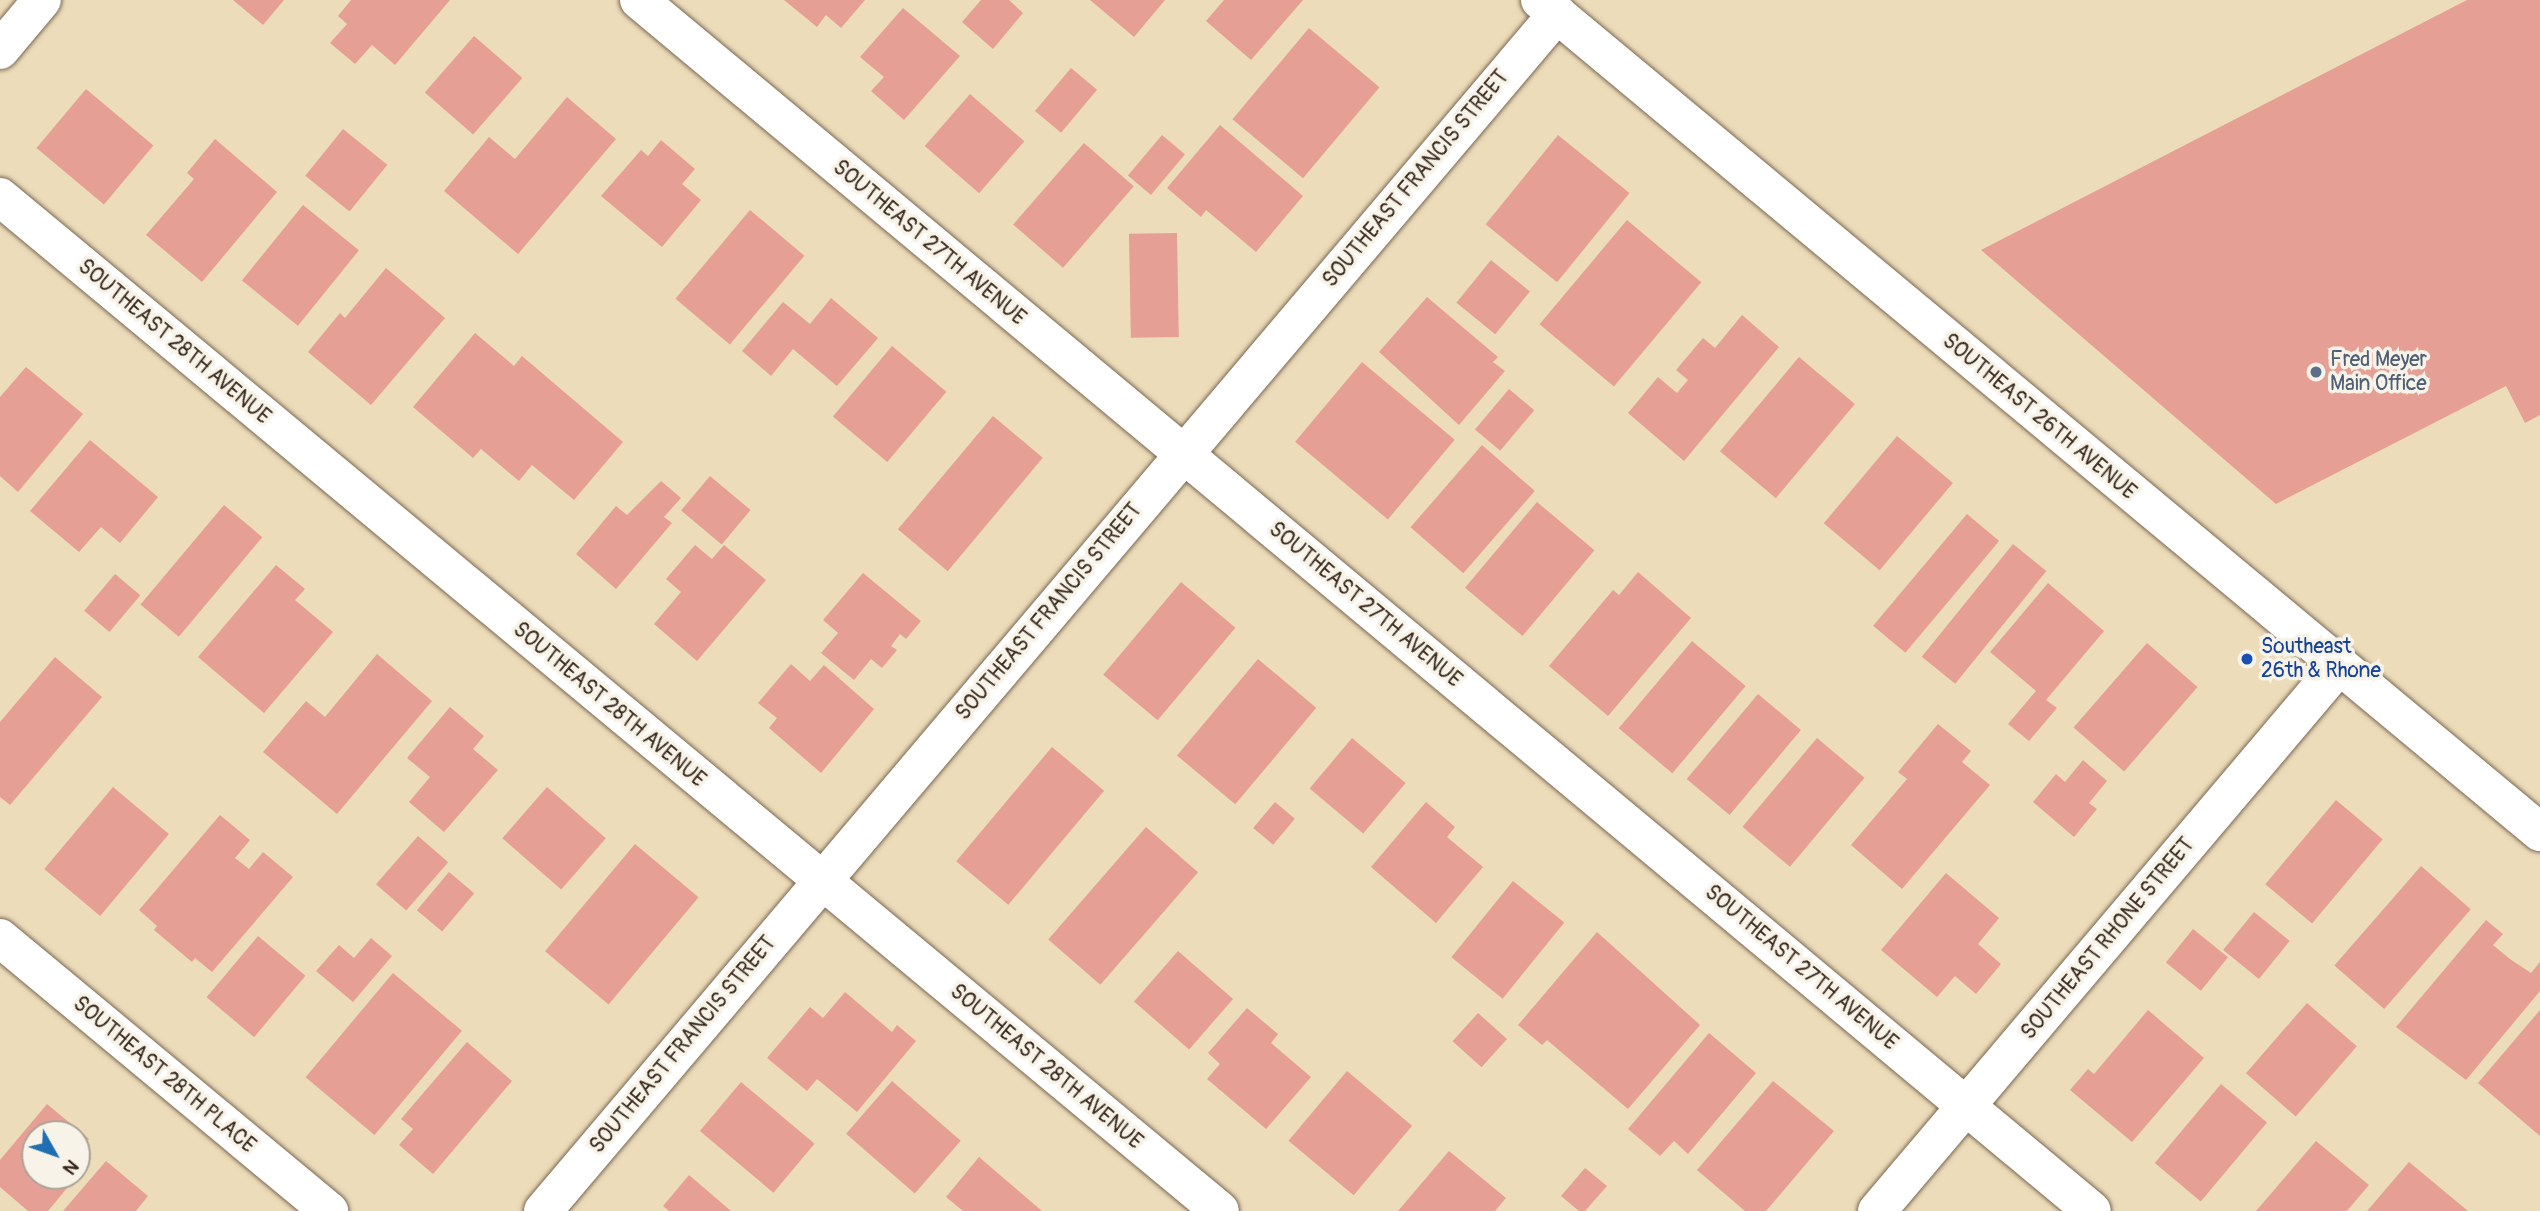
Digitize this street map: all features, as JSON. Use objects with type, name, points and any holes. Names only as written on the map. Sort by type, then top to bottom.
[{"type":"street","points":[[0,50],[42,0]]},
{"type":"street","name":"SOUTHEAST 27TH AVENUE","points":[[639,0],[2092,1211]]},
{"type":"street","name":"SOUTHEAST FRANCIS STREET","points":[[543,1211],[1182,453],[1548,7]]},
{"type":"street","name":"SOUTHEAST 26TH AVENUE","points":[[1548,7],[2338,667],[2540,832]]},
{"type":"street","name":"SOUTHEAST 28TH AVENUE","points":[[0,197],[1220,1211]]},
{"type":"street","name":"SOUTHEAST RHONE STREET","points":[[1877,1211],[2338,667]]},
{"type":"street","name":"SOUTHEAST 28TH PLACE","points":[[0,938],[329,1211]]},
{"type":"building","points":[[233,0],[284,0],[263,25]]},
{"type":"building","points":[[351,0],[450,0],[395,65],[372,45],[355,64],[330,43],[347,24],[338,16]]},
{"type":"building","points":[[784,0],[865,0],[841,28],[826,15],[817,27]]},
{"type":"building","points":[[981,0],[1009,0],[1023,13],[993,49],[962,22]]},
{"type":"building","points":[[1090,0],[1165,0],[1134,37]]},
{"type":"building","points":[[1224,0],[1303,0],[1251,60],[1206,21]]},
{"type":"building","points":[[2467,0],[2540,0],[2540,415],[2525,423],[2506,386],[2276,504],[1981,250]]},
{"type":"building","points":[[903,8],[960,56],[904,120],[871,91],[884,77],[860,57]]},
{"type":"building","points":[[1309,28],[1379,87],[1303,178],[1233,119]]},
{"type":"building","points":[[474,36],[522,78],[473,135],[425,93]]},
{"type":"building","points":[[1071,68],[1097,90],[1061,133],[1035,111]]},
{"type":"building","points":[[86,89],[153,146],[104,205],[37,148]]},
{"type":"building","points":[[970,94],[1024,141],[979,193],[925,146]]},
{"type":"building","points":[[567,97],[616,139],[518,254],[444,191],[489,137],[515,159]]},
{"type":"building","points":[[1220,125],[1303,196],[1256,252],[1206,210],[1201,217],[1167,188]]},
{"type":"building","points":[[343,129],[387,165],[350,212],[305,176]]},
{"type":"building","points":[[1162,135],[1185,154],[1151,195],[1128,176]]},
{"type":"building","points":[[1558,135],[1629,193],[1557,282],[1486,224]]},
{"type":"building","points":[[215,139],[277,192],[202,282],[146,235],[194,179],[187,173]]},
{"type":"building","points":[[661,140],[695,169],[682,184],[701,200],[662,247],[601,196],[641,150],[648,156]]},
{"type":"building","points":[[1084,143],[1134,186],[1063,268],[1013,225]]},
{"type":"building","points":[[303,205],[359,250],[298,326],[242,280]]},
{"type":"building","points":[[750,210],[804,256],[730,344],[675,299]]},
{"type":"building","points":[[1627,220],[1701,282],[1614,387],[1540,324]]},
{"type":"building","points":[[1177,233],[1179,337],[1131,338],[1129,234]]},
{"type":"building","points":[[1491,260],[1530,291],[1495,334],[1456,303]]},
{"type":"building","points":[[386,268],[445,318],[371,405],[308,352],[340,313],[345,318]]},
{"type":"building","points":[[1427,297],[1498,357],[1493,362],[1505,371],[1459,425],[1379,352]]},
{"type":"building","points":[[831,298],[878,338],[837,386],[793,349],[771,376],[742,351],[783,302],[810,324]]},
{"type":"building","points":[[1742,315],[1779,347],[1684,461],[1628,413],[1658,377],[1677,393],[1688,380],[1676,370],[1703,338],[1715,348]]},
{"type":"building","points":[[475,333],[514,366],[522,356],[623,442],[574,500],[532,465],[519,481],[481,449],[473,458],[413,407]]},
{"type":"building","points":[[892,346],[946,392],[887,462],[833,416]]},
{"type":"building","points":[[1799,357],[1855,404],[1776,498],[1720,451]]},
{"type":"building","points":[[1362,362],[1455,440],[1388,519],[1295,442]]},
{"type":"building","points":[[26,367],[83,414],[18,492],[0,476],[0,397]]},
{"type":"building","points":[[1509,389],[1534,410],[1500,451],[1475,430]]},
{"type":"building","points":[[993,416],[1043,458],[948,571],[898,529]]},
{"type":"building","points":[[1897,436],[1953,483],[1880,570],[1824,523]]},
{"type":"building","points":[[90,440],[158,497],[120,543],[101,527],[79,552],[30,511]]},
{"type":"building","points":[[1482,445],[1535,491],[1463,573],[1410,527]]},
{"type":"building","points":[[710,476],[751,510],[722,545],[681,510]]},
{"type":"building","points":[[661,481],[681,498],[664,517],[672,523],[616,589],[576,554],[616,506],[627,515]]},
{"type":"building","points":[[1537,502],[1594,550],[1522,636],[1465,588]]},
{"type":"building","points":[[224,505],[262,537],[179,637],[140,605]]},
{"type":"building","points":[[1967,514],[1999,541],[1905,653],[1873,626]]},
{"type":"building","points":[[2013,544],[2046,571],[1955,684],[1922,657]]},
{"type":"building","points":[[695,545],[712,559],[724,545],[766,580],[697,661],[654,624],[681,592],[666,579]]},
{"type":"building","points":[[276,565],[305,589],[295,600],[333,632],[264,713],[198,657]]},
{"type":"building","points":[[1638,572],[1691,618],[1608,716],[1549,666],[1613,590],[1619,595]]},
{"type":"building","points":[[863,573],[921,621],[906,639],[900,634],[891,646],[897,650],[882,668],[871,659],[854,680],[821,653],[838,633],[823,620]]},
{"type":"building","points":[[115,574],[140,595],[109,632],[84,611]]},
{"type":"building","points":[[1181,582],[1235,628],[1158,720],[1103,675]]},
{"type":"building","points":[[2048,583],[2104,631],[2046,700],[2057,708],[2029,741],[2008,724],[2036,691],[1990,652]]},
{"type":"building","points":[[1692,641],[1746,686],[1672,773],[1619,728]]},
{"type":"building","points":[[2147,643],[2198,687],[2124,771],[2074,728]]},
{"type":"building","points":[[377,654],[432,701],[337,814],[263,752],[306,701],[325,717]]},
{"type":"building","points":[[55,657],[102,697],[10,805],[0,797],[0,722]]},
{"type":"building","points":[[1258,659],[1316,708],[1235,804],[1177,756]]},
{"type":"building","points":[[791,664],[810,681],[824,665],[874,709],[821,773],[769,728],[777,718],[758,703]]},
{"type":"building","points":[[1758,694],[1801,730],[1730,815],[1687,779]]},
{"type":"building","points":[[450,707],[484,736],[473,749],[498,770],[444,832],[409,802],[430,777],[407,758]]},
{"type":"building","points":[[1938,724],[1971,751],[1962,762],[1990,785],[1902,889],[1851,845],[1907,779],[1898,772]]},
{"type":"building","points":[[1352,738],[1406,783],[1363,834],[1310,789]]},
{"type":"building","points":[[1817,738],[1864,778],[1790,867],[1742,827]]},
{"type":"building","points":[[1052,747],[1104,791],[1008,905],[956,861]]},
{"type":"building","points":[[2083,760],[2107,781],[2089,803],[2097,809],[2074,837],[2033,802],[2056,774],[2065,782]]},
{"type":"building","points":[[113,787],[169,834],[100,916],[44,869]]},
{"type":"building","points":[[547,787],[606,838],[561,889],[502,838]]},
{"type":"building","points":[[2336,800],[2383,839],[2312,923],[2265,884]]},
{"type":"building","points":[[1275,802],[1295,819],[1273,845],[1253,828]]},
{"type":"building","points":[[1426,802],[1455,827],[1447,837],[1483,867],[1436,923],[1371,867]]},
{"type":"building","points":[[220,815],[250,840],[235,858],[249,869],[263,852],[293,877],[212,972],[195,958],[192,962],[154,930],[157,926],[139,910]]},
{"type":"building","points":[[1146,827],[1198,872],[1100,985],[1048,939]]},
{"type":"building","points":[[418,836],[448,862],[406,911],[376,884]]},
{"type":"building","points":[[635,844],[699,897],[609,1005],[545,951]]},
{"type":"building","points":[[2421,866],[2471,909],[2384,1009],[2334,966]]},
{"type":"building","points":[[449,872],[474,893],[442,932],[417,910]]},
{"type":"building","points":[[1946,873],[1999,918],[1978,944],[2001,964],[1976,994],[1955,976],[1937,997],[1881,950]]},
{"type":"building","points":[[1513,881],[1564,923],[1503,999],[1451,957]]},
{"type":"building","points":[[2254,912],[2290,941],[2259,979],[2223,950]]},
{"type":"building","points":[[2486,920],[2503,934],[2493,945],[2510,959],[2531,973],[2540,962],[2540,991],[2466,1080],[2396,1027]]},
{"type":"building","points":[[2193,929],[2228,957],[2201,991],[2166,962]]},
{"type":"building","points":[[1597,932],[1700,1025],[1628,1109],[1547,1040],[1542,1045],[1518,1025]]},
{"type":"building","points":[[258,936],[305,976],[254,1037],[207,997]]},
{"type":"building","points":[[371,938],[392,956],[353,1002],[316,971],[339,945],[354,958]]},
{"type":"building","points":[[1178,951],[1233,999],[1189,1049],[1134,1002]]},
{"type":"building","points":[[393,973],[462,1031],[375,1135],[306,1077]]},
{"type":"building","points":[[845,992],[892,1032],[897,1025],[916,1041],[857,1112],[817,1079],[807,1091],[767,1058],[810,1007],[823,1018]]},
{"type":"building","points":[[2307,1003],[2357,1046],[2296,1116],[2246,1073]]},
{"type":"building","points":[[1247,1008],[1278,1034],[1271,1043],[1311,1077],[1266,1129],[1207,1079],[1220,1064],[1208,1053]]},
{"type":"building","points":[[2148,1010],[2204,1058],[2132,1142],[2070,1090],[2088,1069],[2094,1074]]},
{"type":"building","points":[[2540,1010],[2540,1136],[2478,1083]]},
{"type":"building","points":[[1478,1013],[1507,1039],[1482,1067],[1453,1041]]},
{"type":"building","points":[[1709,1033],[1756,1073],[1688,1154],[1674,1141],[1660,1156],[1628,1129]]},
{"type":"building","points":[[467,1042],[512,1081],[433,1174],[399,1145],[413,1129],[401,1119]]},
{"type":"building","points":[[1347,1071],[1412,1126],[1354,1195],[1289,1141]]},
{"type":"building","points":[[892,1081],[961,1141],[915,1194],[846,1134]]},
{"type":"building","points":[[1773,1081],[1834,1131],[1766,1211],[1745,1211],[1697,1170]]},
{"type":"building","points":[[741,1082],[815,1144],[773,1193],[700,1131]]},
{"type":"building","points":[[2221,1084],[2267,1123],[2201,1201],[2155,1163]]},
{"type":"building","points":[[47,1104],[66,1120],[34,1120]]},
{"type":"building","points":[[21,1135],[21,1190],[65,1190],[48,1211],[28,1211],[0,1187],[0,1160]]},
{"type":"building","points":[[2316,1141],[2369,1185],[2347,1211],[2256,1211]]},
{"type":"building","points":[[1449,1151],[1506,1198],[1495,1211],[1398,1211]]},
{"type":"building","points":[[979,1157],[1042,1211],[963,1211],[946,1197]]},
{"type":"building","points":[[106,1161],[148,1196],[136,1211],[63,1211],[81,1190],[91,1190],[91,1178]]},
{"type":"building","points":[[2409,1162],[2468,1211],[2367,1211]]},
{"type":"building","points":[[1585,1168],[1607,1186],[1585,1211],[1579,1211],[1561,1196]]},
{"type":"building","points":[[689,1175],[731,1211],[669,1211],[663,1206]]},
{"type":"place","name":"Fred Meyer Main Office","points":[[2316,372]]},
{"type":"place","name":"Southeast 26th & Rhone","points":[[2247,659]]}]
